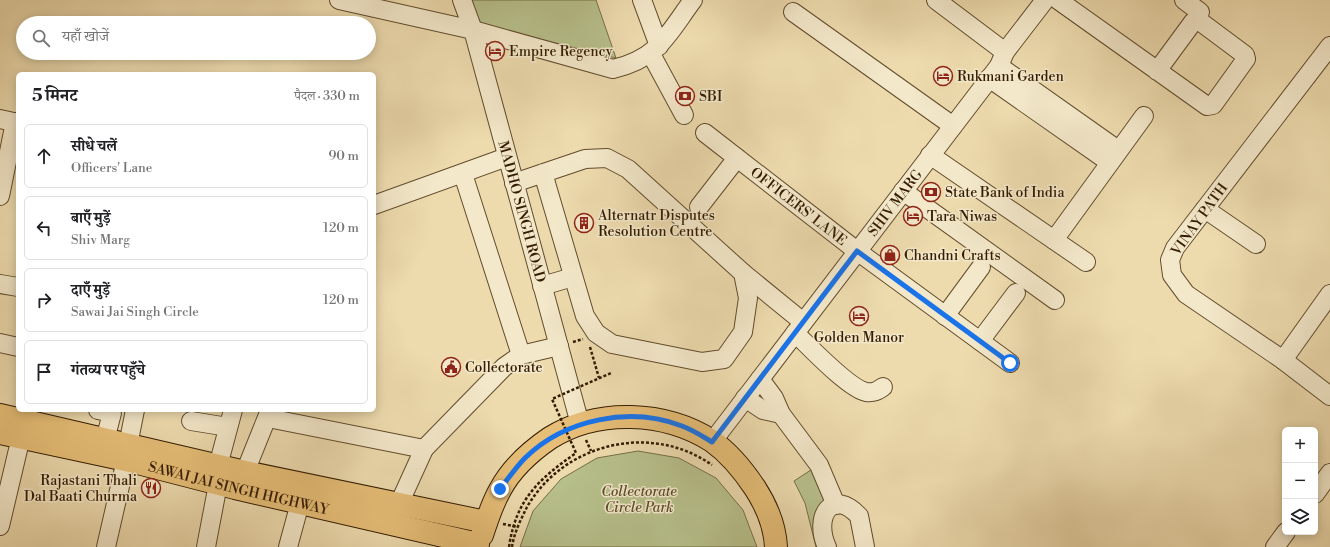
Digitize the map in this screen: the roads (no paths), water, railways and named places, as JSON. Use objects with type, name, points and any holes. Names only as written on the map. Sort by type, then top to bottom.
[{"type":"main road","points":[[478,545],[500,489],[525,458],[551,438],[580,424],[617,417],[656,419],[682,426],[712,442],[743,469],[763,501],[775,539],[776,547]]},
{"type":"main road","points":[[15,421],[105,440],[127,453]]},
{"type":"main road","name":"SAWAI JAI SINGH HIGHWAY","points":[[0,432],[15,421],[127,453],[218,475],[300,503],[478,545]]},
{"type":"main road","points":[[218,475],[245,472],[486,522]]},
{"type":"street","points":[[339,0],[357,2],[473,30],[613,69],[632,65],[655,50],[693,0]]},
{"type":"street","name":"MADHO SINGH ROAD","points":[[462,0],[473,30],[580,424]]},
{"type":"street","points":[[642,0],[655,50],[684,115]]},
{"type":"street","points":[[936,0],[998,65],[1114,156]]},
{"type":"street","name":"SHIV MARG","points":[[712,442],[953,126],[1045,0]]},
{"type":"street","points":[[1058,0],[1157,71],[1206,106],[1212,105],[1246,59],[1245,55],[1198,20],[1193,22],[1157,71]]},
{"type":"street","points":[[1184,0],[1200,12]]},
{"type":"street","points":[[793,12],[953,126]]},
{"type":"street","name":"VINAY PATH","points":[[1330,46],[1175,248],[1170,260],[1172,275],[1186,294],[1283,360],[1330,396]]},
{"type":"street","points":[[1054,240],[1144,116]]},
{"type":"street","points":[[0,196],[11,121]]},
{"type":"street","name":"OFFICERS' LANE","points":[[705,133],[857,251],[1010,363]]},
{"type":"street","points":[[930,155],[1086,262]]},
{"type":"street","points":[[376,204],[507,157]]},
{"type":"street","points":[[514,183],[585,159],[607,158],[628,169],[743,273],[799,328],[852,386],[866,392],[876,392],[883,386]]},
{"type":"street","points":[[699,207],[737,158]]},
{"type":"street","points":[[543,173],[585,316],[596,333],[612,344],[702,362],[724,359],[743,332],[748,298],[743,273]]},
{"type":"street","points":[[463,174],[521,355]]},
{"type":"street","points":[[903,191],[1055,300]]},
{"type":"street","points":[[1205,209],[1256,244]]},
{"type":"street","points":[[945,316],[981,267]]},
{"type":"street","points":[[542,286],[573,277]]},
{"type":"street","points":[[0,284],[16,287]]},
{"type":"street","points":[[980,341],[1016,293]]},
{"type":"street","points":[[1283,360],[1330,294]]},
{"type":"street","points":[[0,343],[16,347]]},
{"type":"street","points":[[399,504],[424,449],[504,367],[521,355],[558,346]]},
{"type":"street","points":[[760,379],[774,398],[780,414],[819,465],[836,505]]},
{"type":"street","points":[[745,398],[763,410],[780,414]]},
{"type":"street","points":[[105,440],[112,413],[107,412]]},
{"type":"street","points":[[106,547],[135,412]]},
{"type":"street","points":[[206,547],[218,475],[232,412]]},
{"type":"street","points":[[245,472],[269,414],[424,449]]},
{"type":"street","points":[[0,526],[15,421]]},
{"type":"street","points":[[191,421],[228,428]]},
{"type":"street","points":[[1318,490],[1329,476]]},
{"type":"street","points":[[288,547],[300,503]]},
{"type":"street","points":[[827,547],[821,529],[821,521],[825,513],[836,505],[845,505],[859,516],[865,547]]},
{"type":"street","points":[[1275,547],[1284,535]]},
{"type":"place","name":"Empire Regency","points":[[495,51]]},
{"type":"place","name":"Rukmani Garden","points":[[943,76]]},
{"type":"place","name":"SBI","points":[[685,96]]},
{"type":"place","name":"State Bank of India","points":[[931,192]]},
{"type":"place","name":"Tara Niwas","points":[[913,216]]},
{"type":"place","name":"Alternatr Disputes Resolution Centre","points":[[584,223]]},
{"type":"place","name":"Chandni Crafts","points":[[890,255]]},
{"type":"place","name":"Golden Manor","points":[[859,316]]},
{"type":"place","name":"Collectorate","points":[[451,367]]},
{"type":"place","name":"Rajastani Thali Dal Baati Churma","points":[[151,488]]},
{"type":"park label","name":"Collectorate Circle Park","points":[[639,500]]}]
